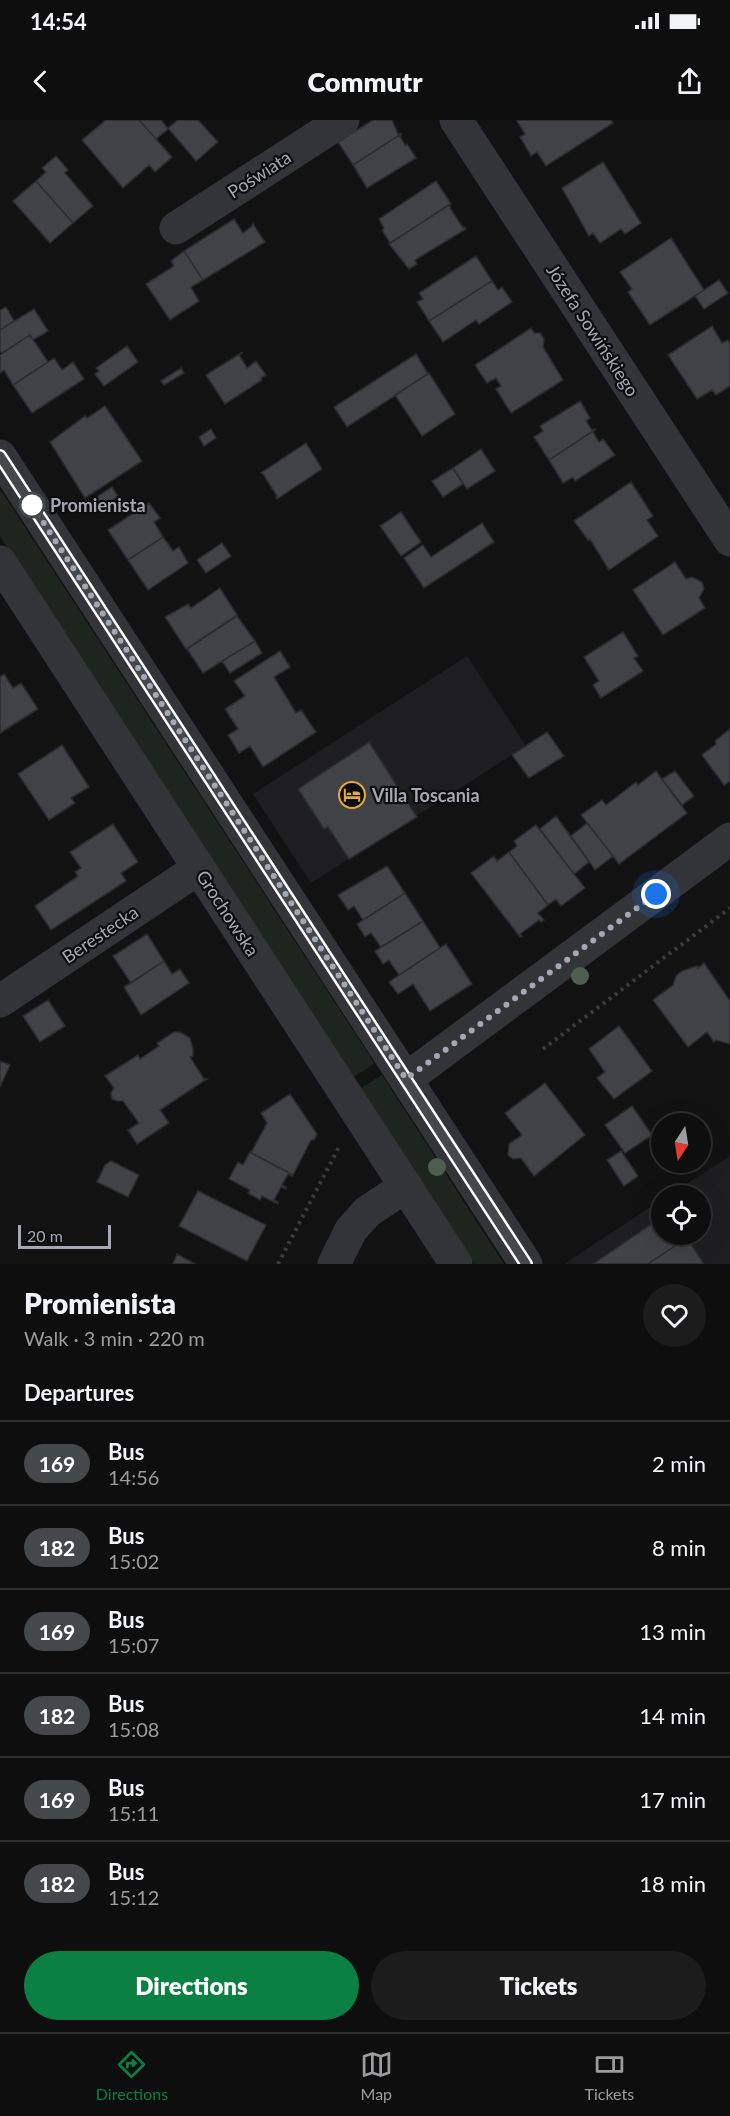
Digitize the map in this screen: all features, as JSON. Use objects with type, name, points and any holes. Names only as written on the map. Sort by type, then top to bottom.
[{"type":"street","name":"Poświata","points":[[176,228],[343,120]]},
{"type":"street","name":"Józefa Sowińskiego","points":[[456,120],[730,540]]},
{"type":"street","points":[[0,456],[526,1264]]},
{"type":"street","name":"Grochowska","points":[[0,562],[456,1264]]},
{"type":"street","points":[[406,1079],[730,839]]},
{"type":"street","name":"Berestecka","points":[[0,1001],[199,868]]},
{"type":"street","points":[[334,1264],[351,1230],[367,1212],[406,1186]]},
{"type":"path","points":[[543,1049],[730,908]]},
{"type":"path","points":[[278,1264],[344,1138]]},
{"type":"shaded area","points":[[0,489],[373,1061],[374,1064],[352,1078],[0,536]]},
{"type":"shaded area","points":[[467,656],[526,746],[311,883],[253,794]]},
{"type":"shaded area","points":[[382,1075],[504,1264],[474,1264],[359,1089]]},
{"type":"shaded area","points":[[730,1156],[730,1264],[564,1264],[651,1207],[651,1245],[711,1245],[711,1185],[685,1185],[703,1173],[711,1173],[711,1168]]},
{"type":"building","points":[[106,120],[139,120],[172,157],[155,172],[149,165],[123,188],[82,140]]},
{"type":"building","points":[[139,120],[161,120],[168,129],[156,139]]},
{"type":"building","points":[[178,120],[198,120],[218,142],[196,161],[168,128]]},
{"type":"building","points":[[373,120],[392,120],[398,134],[401,134],[353,165],[338,142]]},
{"type":"building","points":[[611,120],[613,123],[546,166],[537,152],[531,156],[520,137],[525,134],[517,121]]},
{"type":"building","points":[[401,134],[400,137],[405,145],[407,144],[416,158],[367,188],[353,165]]},
{"type":"building","points":[[56,156],[68,170],[65,173],[93,206],[73,223],[36,181],[46,172],[42,168]]},
{"type":"building","points":[[603,162],[641,223],[625,234],[621,229],[600,243],[593,233],[589,236],[562,188]]},
{"type":"building","points":[[36,181],[73,223],[50,243],[13,201]]},
{"type":"building","points":[[436,181],[451,204],[390,243],[382,230],[384,228],[379,219]]},
{"type":"building","points":[[450,204],[450,208],[466,229],[415,260],[417,264],[409,269],[389,244]]},
{"type":"building","points":[[234,219],[243,233],[253,224],[265,242],[203,280],[184,251]]},
{"type":"building","points":[[671,238],[704,290],[650,325],[628,292],[632,289],[620,272]]},
{"type":"building","points":[[184,251],[203,280],[191,287],[199,301],[170,320],[146,284],[174,266],[171,261]]},
{"type":"building","points":[[476,256],[492,281],[429,321],[417,302],[423,299],[419,293]]},
{"type":"building","points":[[719,280],[728,293],[704,309],[695,296]]},
{"type":"building","points":[[492,281],[498,290],[502,287],[512,302],[479,324],[476,320],[443,342],[429,321]]},
{"type":"building","points":[[6,307],[14,321],[0,330],[0,310]]},
{"type":"building","points":[[34,309],[48,331],[33,340],[30,335],[2,353],[0,351],[0,330]]},
{"type":"building","points":[[712,326],[722,343],[728,340],[730,343],[730,386],[716,395],[712,390],[697,399],[668,355]]},
{"type":"building","points":[[531,328],[534,333],[540,333],[544,339],[543,347],[563,380],[511,413],[496,389],[501,386],[496,378],[487,383],[475,365]]},
{"type":"building","points":[[30,335],[48,362],[13,385],[4,370],[0,373],[0,355]]},
{"type":"building","points":[[127,346],[138,362],[104,386],[95,374],[99,371],[96,368]]},
{"type":"building","points":[[243,352],[239,355],[247,368],[256,361],[266,375],[225,404],[206,375]]},
{"type":"building","points":[[416,354],[428,374],[347,427],[334,407]]},
{"type":"building","points":[[54,358],[62,370],[73,362],[84,379],[32,413],[13,385]]},
{"type":"building","points":[[181,368],[184,373],[164,385],[161,381]]},
{"type":"building","points":[[429,373],[455,414],[422,436],[395,395]]},
{"type":"building","points":[[580,401],[590,418],[586,421],[592,430],[596,429],[549,460],[534,437],[543,431],[540,426]]},
{"type":"building","points":[[105,406],[142,461],[85,498],[50,442],[85,416],[87,418]]},
{"type":"building","points":[[211,429],[216,438],[204,446],[199,437]]},
{"type":"building","points":[[596,429],[593,432],[599,442],[603,439],[615,455],[575,481],[573,477],[563,483],[549,460]]},
{"type":"building","points":[[306,443],[322,469],[277,499],[261,473]]},
{"type":"building","points":[[481,449],[495,471],[467,489],[453,468]]},
{"type":"building","points":[[453,468],[463,484],[443,497],[432,481]]},
{"type":"building","points":[[631,482],[653,516],[647,520],[658,536],[609,570],[590,539],[588,540],[574,521]]},
{"type":"building","points":[[112,487],[118,496],[100,509],[94,499]]},
{"type":"building","points":[[149,503],[160,518],[154,522],[163,537],[128,560],[108,530]]},
{"type":"building","points":[[401,512],[421,542],[401,556],[380,526]]},
{"type":"building","points":[[482,523],[494,542],[424,588],[404,558],[423,545],[431,557]]},
{"type":"building","points":[[163,537],[173,551],[179,547],[188,563],[148,590],[128,560]]},
{"type":"building","points":[[222,543],[231,556],[206,573],[197,560]]},
{"type":"building","points":[[675,562],[686,579],[692,577],[702,582],[704,589],[699,598],[705,608],[663,635],[633,590]]},
{"type":"building","points":[[220,588],[237,615],[186,649],[165,617],[188,604],[191,608]]},
{"type":"building","points":[[237,616],[255,641],[203,673],[187,649]]},
{"type":"building","points":[[623,632],[638,656],[634,658],[643,671],[601,698],[593,685],[599,681],[584,657]]},
{"type":"building","points":[[255,641],[262,653],[230,673],[222,661]]},
{"type":"building","points":[[280,651],[290,667],[274,677],[296,713],[301,710],[316,732],[263,767],[250,746],[239,753],[228,735],[238,729],[225,709],[245,696],[234,681]]},
{"type":"building","points":[[4,674],[13,688],[21,683],[38,709],[0,733],[0,677]]},
{"type":"building","points":[[730,729],[730,781],[724,785],[702,755]]},
{"type":"building","points":[[547,732],[564,756],[529,778],[512,755]]},
{"type":"building","name":"Villa Toscania","points":[[369,742],[417,817],[349,859],[328,827],[324,829],[298,789]]},
{"type":"building","points":[[62,745],[89,787],[71,798],[75,803],[49,820],[18,774]]},
{"type":"building","points":[[656,771],[687,813],[619,864],[581,815],[602,800],[606,805],[636,782],[638,785]]},
{"type":"building","points":[[675,771],[694,796],[682,805],[662,779]]},
{"type":"building","points":[[556,816],[589,862],[574,874],[540,829]]},
{"type":"building","points":[[587,823],[613,856],[595,870],[571,836]]},
{"type":"building","points":[[113,824],[138,862],[121,873],[126,881],[51,930],[35,906],[78,876],[75,872],[81,868],[70,852]]},
{"type":"building","points":[[536,825],[585,888],[561,906],[556,899],[548,905],[509,852],[517,846],[514,841]]},
{"type":"building","points":[[509,852],[548,905],[538,913],[544,920],[541,922],[539,920],[520,934],[522,936],[520,937],[471,873],[494,856],[497,861]]},
{"type":"building","points":[[387,866],[405,893],[363,920],[354,906],[348,910],[338,895]]},
{"type":"building","points":[[405,893],[423,921],[381,947],[371,933],[365,937],[357,924]]},
{"type":"building","points":[[423,921],[440,948],[399,975],[389,960],[383,964],[375,951]]},
{"type":"building","points":[[147,934],[164,961],[131,983],[113,956]]},
{"type":"building","points":[[446,944],[472,984],[430,1011],[413,984],[398,994],[389,982]]},
{"type":"building","points":[[164,961],[172,974],[180,969],[189,983],[141,1015],[124,987]]},
{"type":"building","points":[[704,963],[730,1001],[730,1044],[716,1040],[714,1042],[707,1032],[688,1047],[653,1000],[673,985],[676,976],[682,971],[697,966],[698,968]]},
{"type":"building","points":[[48,1000],[65,1026],[40,1042],[23,1016]]},
{"type":"building","points":[[619,1026],[652,1071],[614,1099],[597,1078],[605,1072],[589,1049]]},
{"type":"building","points":[[174,1032],[180,1032],[190,1038],[193,1056],[190,1057],[204,1079],[207,1079],[160,1110],[169,1123],[137,1144],[128,1130],[139,1123],[123,1101],[112,1099],[111,1093],[114,1088],[105,1076],[138,1055],[140,1059],[159,1046],[157,1043]]},
{"type":"building","points":[[0,1061],[10,1065],[0,1087]]},
{"type":"building","points":[[545,1083],[585,1135],[534,1176],[521,1158],[513,1159],[508,1155],[509,1144],[522,1135],[505,1113]]},
{"type":"building","points":[[290,1094],[317,1134],[314,1140],[311,1140],[293,1175],[251,1153],[267,1123],[261,1113]]},
{"type":"building","points":[[632,1106],[651,1136],[625,1153],[605,1125]]},
{"type":"building","points":[[621,1151],[638,1176],[624,1186],[607,1160]]},
{"type":"building","points":[[250,1152],[293,1175],[288,1174],[282,1185],[286,1189],[281,1187],[274,1200],[278,1204],[262,1196],[260,1200],[248,1193],[250,1190],[229,1179],[238,1162],[243,1165]]},
{"type":"building","points":[[111,1161],[139,1175],[128,1197],[97,1182],[105,1165]]},
{"type":"building","points":[[198,1191],[266,1225],[247,1261],[179,1226]]},
{"type":"building","points":[[651,1224],[651,1245],[676,1245],[648,1264],[593,1264]]},
{"type":"building","points":[[676,1245],[692,1245],[704,1264],[648,1264]]},
{"type":"building","points":[[177,1254],[195,1264],[173,1264]]},
{"type":"bus line","name":"169","points":[[0,456],[526,1264]]},
{"type":"place","name":"Promienista","points":[[32,505]]},
{"type":"place","name":"Villa Toscania","points":[[352,795]]},
{"type":"route","points":[[32,505],[406,1079],[656,894]]}]
